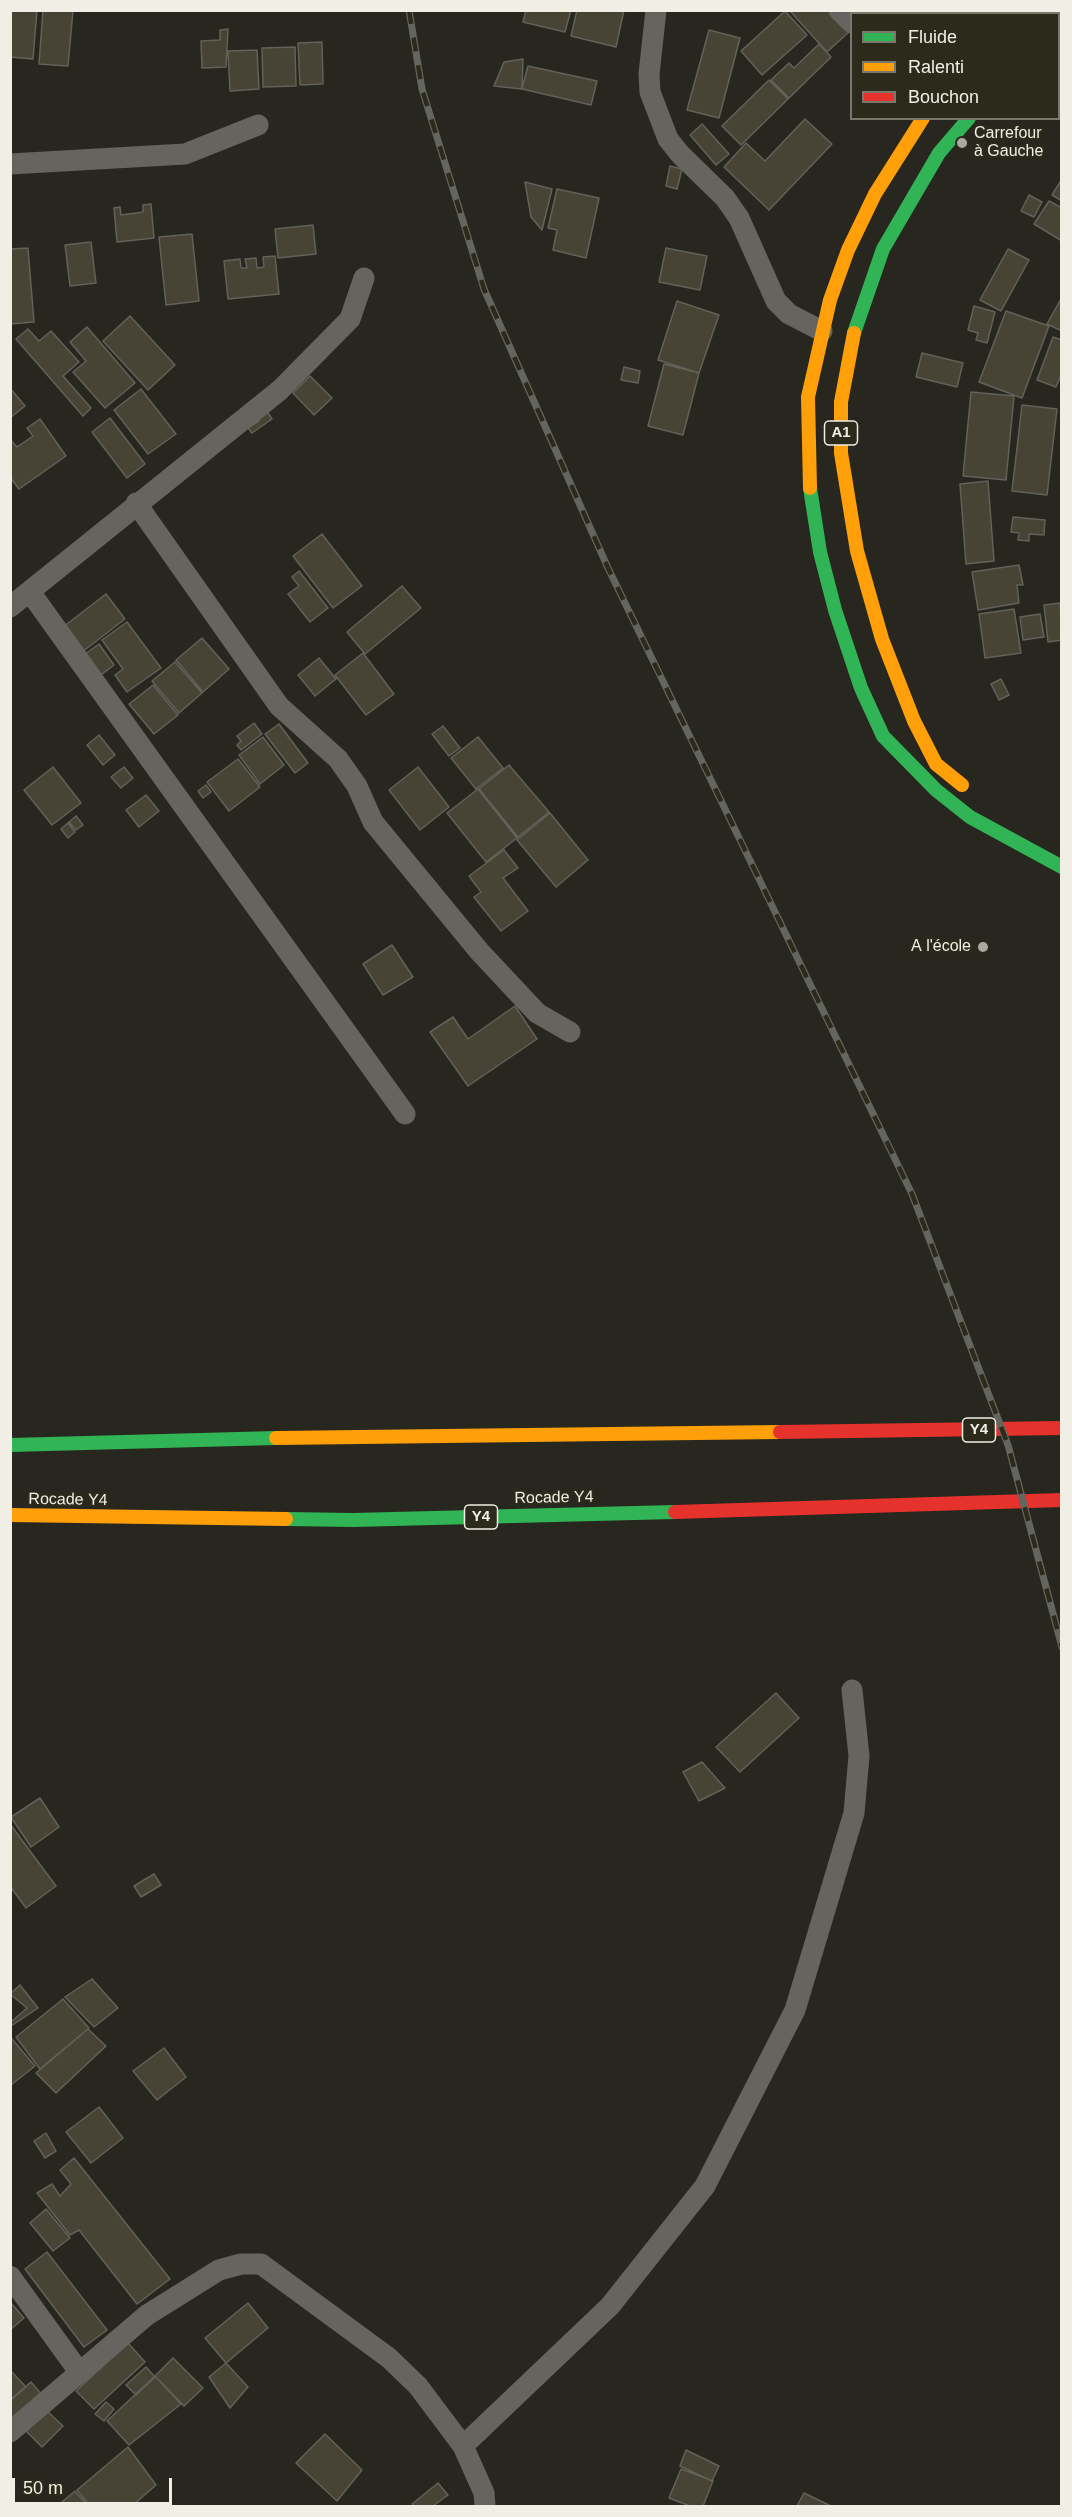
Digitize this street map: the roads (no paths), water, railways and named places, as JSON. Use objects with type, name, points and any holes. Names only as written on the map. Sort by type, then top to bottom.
[{"type":"main road","name":"A1","points":[[922,120],[908,138],[875,194],[848,250],[822,331],[808,397],[810,497],[820,552],[835,609],[861,688],[882,736],[936,790],[970,817],[1062,867]]},
{"type":"main road","name":"A1","points":[[962,121],[939,153],[883,249],[852,339],[842,402],[841,453],[857,551],[882,639],[914,721],[936,764],[975,796]]},
{"type":"main road","name":"Y4","points":[[10,1444],[196,1439],[1062,1428]]},
{"type":"main road","name":"Rocade Y4","points":[[10,1515],[353,1520],[951,1505],[1062,1500]]},
{"type":"street","points":[[656,10],[649,74],[650,92],[668,139],[725,198],[738,218],[776,301],[789,314],[822,331]]},
{"type":"street","points":[[839,10],[850,21]]},
{"type":"street","points":[[10,164],[185,154],[258,125]]},
{"type":"street","points":[[10,607],[136,503],[280,390],[350,319],[364,278]]},
{"type":"street","points":[[136,503],[279,706],[338,759],[357,786],[373,822],[464,933],[537,1013],[570,1032]]},
{"type":"street","points":[[30,592],[405,1114]]},
{"type":"street","points":[[463,2446],[610,2306],[705,2186],[795,2010],[850,1824],[859,1756],[852,1690]]},
{"type":"street","points":[[10,2432],[147,2315],[219,2270],[241,2264],[261,2264],[389,2358],[418,2386],[463,2446],[484,2493],[485,2506]]},
{"type":"street","points":[[10,2276],[80,2373]]},
{"type":"railway","points":[[409,10],[422,89],[484,289],[608,568],[912,1194],[1008,1445],[1062,1647]]},
{"type":"place","name":"Carrefour à Gauche","points":[[962,143]]},
{"type":"place","name":"A l'école","points":[[983,947]]}]
